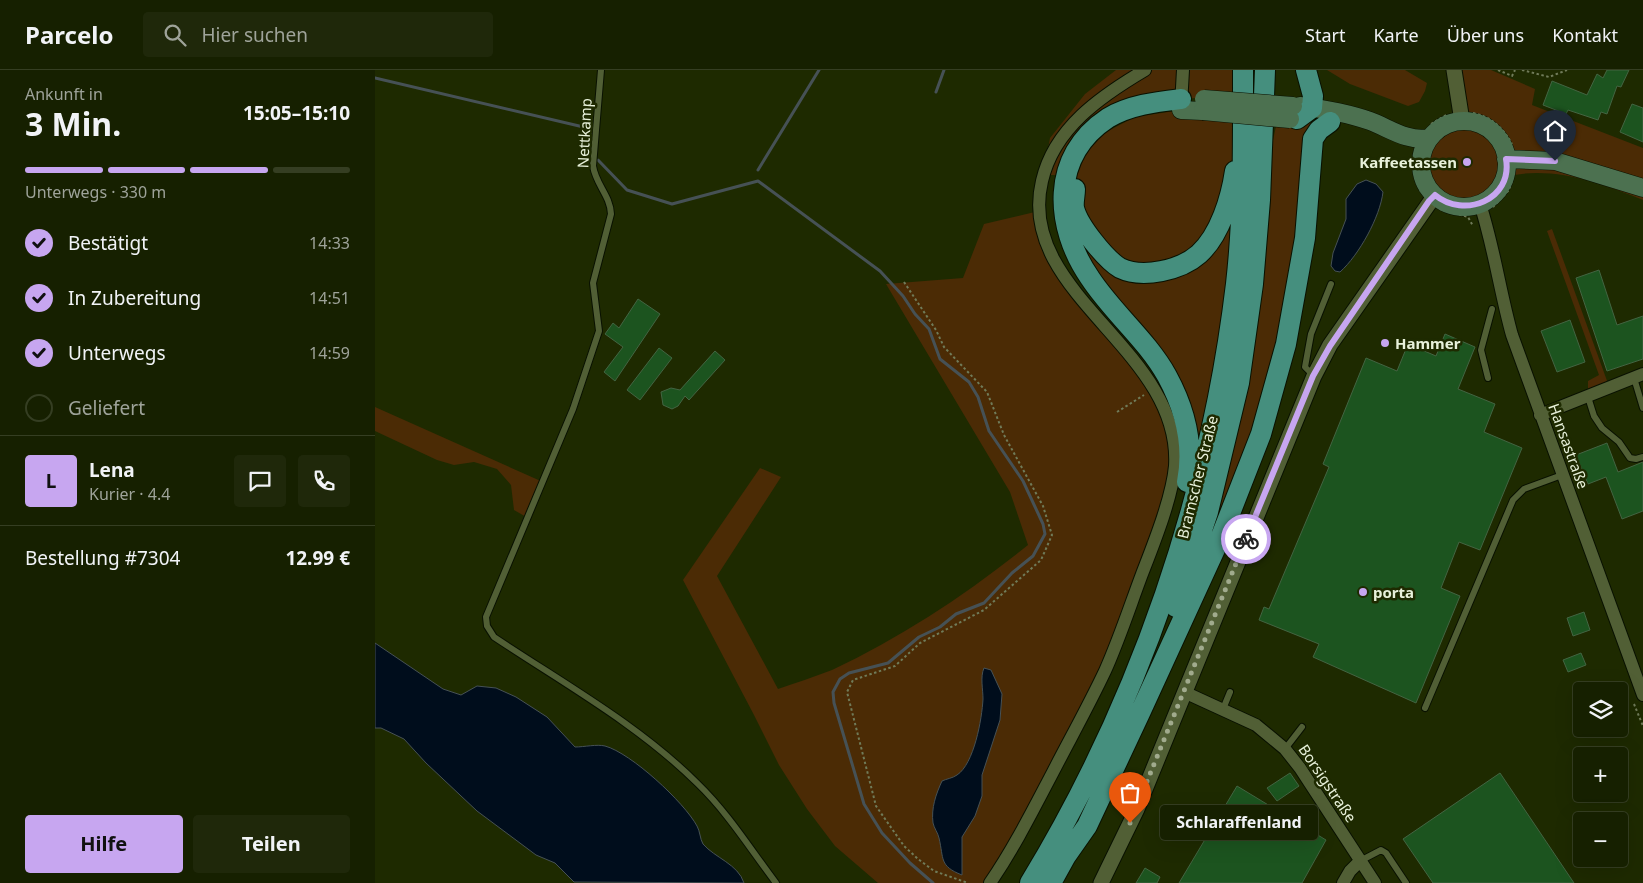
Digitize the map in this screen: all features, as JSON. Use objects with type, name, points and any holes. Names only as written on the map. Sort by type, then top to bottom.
[{"type":"highway","name":"Bramscher Straße","points":[[1030,883],[1065,825],[1123,704],[1152,628],[1193,506],[1221,376],[1235,284],[1243,198],[1243,70]]},
{"type":"highway","points":[[1140,713],[1208,512],[1239,382],[1253,284],[1259,209],[1265,70]]},
{"type":"highway","points":[[1298,113],[1313,96],[1306,70]]},
{"type":"highway","points":[[1181,105],[1135,117],[1104,133],[1086,152],[1075,180],[1074,209],[1094,244],[1121,268],[1153,274],[1181,266],[1199,253],[1212,237],[1221,221],[1233,182],[1243,122]]},
{"type":"highway","points":[[1181,105],[1131,108],[1109,118],[1089,133],[1075,152],[1066,175],[1062,200],[1065,226],[1075,253],[1090,278],[1149,348],[1167,376],[1182,410],[1190,441],[1190,469],[1182,504],[1181,542]]},
{"type":"highway","points":[[1051,883],[1066,856],[1087,826],[1140,713],[1221,534],[1261,434],[1286,344],[1305,238],[1313,139],[1319,130],[1330,122]]},
{"type":"main road","points":[[1181,105],[1203,105],[1298,113],[1369,121],[1412,139],[1421,148],[1425,181],[1432,198],[1455,206],[1481,208],[1499,188],[1505,176],[1510,158],[1499,139],[1489,128],[1461,117],[1437,130],[1421,148]]},
{"type":"main road","points":[[1298,113],[1421,148]]},
{"type":"main road","points":[[1510,158],[1555,161],[1643,188]]},
{"type":"street","points":[[990,883],[1012,851],[1106,670],[1157,534],[1175,466],[1170,426],[1165,409],[1154,388],[1140,366],[1080,297],[1055,262],[1044,238],[1039,211],[1039,191],[1043,175],[1051,153],[1062,136],[1086,110],[1145,70]]},
{"type":"street","points":[[1181,105],[1183,70]]},
{"type":"street","points":[[1454,70],[1461,117]]},
{"type":"street","points":[[1101,883],[1137,809],[1313,376],[1330,346],[1432,198]]},
{"type":"street","name":"Hansastraße","points":[[1481,208],[1492,243],[1504,306],[1512,336],[1622,644],[1642,688]]},
{"type":"street","points":[[1540,415],[1639,376]]},
{"type":"street","name":"Borsigstraße","points":[[1184,692],[1256,725],[1285,749],[1300,768],[1375,883]]},
{"type":"street","points":[[1343,883],[1350,871],[1361,861]]},
{"type":"lane","name":"Nettkamp","points":[[601,70],[593,166],[594,176],[607,194],[611,204],[611,214],[593,284],[599,331],[573,409],[485,617],[487,626],[494,637],[597,706],[677,763],[717,805],[776,883]]},
{"type":"lane","points":[[1313,376],[1305,367],[1311,334],[1331,284]]},
{"type":"lane","points":[[1488,378],[1481,350],[1493,309]]},
{"type":"lane","points":[[1639,376],[1643,408]]},
{"type":"lane","points":[[1588,397],[1594,416],[1602,428],[1619,442],[1631,458],[1643,457]]},
{"type":"lane","points":[[1425,708],[1513,500],[1525,489],[1563,475]]},
{"type":"lane","points":[[1223,709],[1230,692]]},
{"type":"lane","points":[[1285,749],[1302,727]]},
{"type":"lane","points":[[1361,861],[1381,850],[1386,853],[1406,883]]},
{"type":"path","points":[[1498,70],[1512,76],[1515,70]]},
{"type":"path","points":[[1522,70],[1549,77],[1567,70]]},
{"type":"path","points":[[1479,114],[1494,122],[1506,133],[1513,145],[1510,158],[1514,175],[1509,190],[1501,200],[1481,208],[1468,217],[1442,210],[1432,198],[1420,191],[1415,177],[1423,131],[1437,119],[1461,117],[1479,114]]},
{"type":"path","points":[[904,282],[936,330],[944,348],[987,392],[1004,435],[1043,506],[1052,535],[1041,560],[985,610],[920,644],[895,666],[853,680],[847,692],[876,806],[904,846],[918,859],[935,871],[968,883]]},
{"type":"path","points":[[1117,412],[1154,388]]},
{"type":"shaded area","points":[[1116,70],[1243,70],[1243,95],[1181,99],[1108,119],[1066,175],[1043,175],[1050,138],[1085,94]]},
{"type":"shaded area","points":[[1327,70],[1405,70],[1427,83],[1419,102],[1408,106],[1350,84]]},
{"type":"shaded area","points":[[1454,70],[1491,70],[1535,89],[1532,105],[1643,148],[1643,200],[1580,178],[1547,173],[1514,175],[1512,150],[1502,130],[1495,122],[1485,117],[1460,113]]},
{"type":"shaded area","points":[[1181,110],[1242,122],[1221,376],[1182,504],[1190,469],[1182,409],[1090,278],[1074,209],[1075,180],[1086,152],[1104,133],[1135,117]]},
{"type":"shaded area","points":[[1278,117],[1330,122],[1319,130],[1261,434],[1140,713],[1208,512],[1260,200]]},
{"type":"shaded area","points":[[1464,125],[1478,128],[1491,136],[1499,149],[1502,163],[1499,177],[1491,190],[1478,198],[1464,201],[1450,198],[1437,190],[1429,177],[1426,163],[1429,149],[1437,136],[1450,128]]},
{"type":"shaded area","points":[[1039,211],[1055,262],[1154,388],[1175,466],[1106,670],[990,883],[878,883],[835,846],[807,809],[779,765],[683,580],[760,468],[781,477],[717,576],[778,689],[832,670],[909,629],[981,581],[1028,545],[1010,492],[886,284],[963,278],[984,224]]},
{"type":"shaded area","points":[[1552,229],[1610,389],[1588,397],[1588,381],[1599,375],[1547,231]]},
{"type":"shaded area","points":[[375,407],[543,482],[528,518],[514,510],[511,485],[497,469],[474,462],[454,465],[437,460],[375,431]]},
{"type":"water","points":[[1366,180],[1376,184],[1383,192],[1378,213],[1354,256],[1340,272],[1335,271],[1331,266],[1333,253],[1346,219],[1346,199],[1357,184]]},
{"type":"water","points":[[375,643],[443,689],[461,695],[477,686],[496,688],[516,697],[547,717],[575,747],[605,746],[629,758],[681,804],[697,826],[703,844],[732,866],[741,876],[744,883],[574,882],[555,863],[536,855],[477,811],[426,763],[404,739],[381,728],[375,728]]},
{"type":"water","points":[[984,668],[991,670],[1002,694],[1000,720],[982,775],[982,796],[975,816],[962,837],[962,875],[949,868],[942,857],[938,836],[933,823],[933,807],[942,781],[955,776],[963,769],[972,751],[981,718],[983,699],[982,675]]},
{"type":"building","points":[[1607,70],[1629,70],[1621,87],[1617,86],[1607,114],[1601,112],[1598,120],[1568,110],[1566,114],[1543,105],[1552,81],[1587,95],[1597,74],[1603,78]]},
{"type":"building","points":[[1632,104],[1643,108],[1643,142],[1620,132]]},
{"type":"building","points":[[1599,270],[1617,325],[1643,316],[1643,359],[1607,371],[1576,278]]},
{"type":"building","points":[[638,299],[660,314],[615,381],[604,372],[623,347],[605,334],[613,323],[619,328]]},
{"type":"building","points":[[1570,320],[1585,362],[1557,372],[1541,331]]},
{"type":"building","points":[[1445,334],[1475,347],[1458,389],[1495,404],[1484,432],[1522,448],[1480,550],[1459,542],[1441,588],[1460,596],[1416,703],[1313,657],[1319,644],[1259,620],[1264,607],[1269,609],[1329,467],[1323,464],[1366,358],[1397,371],[1408,344],[1436,356]]},
{"type":"building","points":[[659,348],[672,358],[640,400],[627,390]]},
{"type":"building","points":[[715,351],[725,360],[689,400],[685,396],[678,406],[672,409],[663,405],[661,392],[671,388],[680,390]]},
{"type":"building","points":[[1607,443],[1618,472],[1643,462],[1643,511],[1622,519],[1606,477],[1588,484],[1576,455]]},
{"type":"building","points":[[1584,612],[1590,630],[1573,636],[1567,618]]},
{"type":"building","points":[[1581,653],[1586,665],[1568,672],[1563,660]]},
{"type":"building","points":[[1290,773],[1299,786],[1277,801],[1267,788]]},
{"type":"building","points":[[1500,773],[1574,883],[1433,883],[1403,839]]},
{"type":"building","points":[[1237,786],[1326,840],[1302,883],[1179,883]]},
{"type":"building","points":[[1145,868],[1160,877],[1157,883],[1136,883]]},
{"type":"waterway","points":[[758,170],[819,70]]},
{"type":"waterway","points":[[936,92],[944,70]]},
{"type":"waterway","points":[[375,78],[592,129],[590,151]]},
{"type":"waterway","points":[[598,160],[627,190],[672,204],[758,181],[880,271],[929,329],[940,359],[969,382],[978,397],[989,431],[1023,481],[1043,524],[1045,534],[1033,556],[1012,573],[984,603],[956,614],[940,627],[919,637],[888,663],[849,673],[840,679],[833,692],[834,703],[864,804],[882,833],[910,863],[933,883]]},
{"type":"way so far","points":[[1130,823],[1246,539]]},
{"type":"place","name":"Kaffeetassen","points":[[1467,162]]},
{"type":"place","name":"Hammer","points":[[1385,343]]},
{"type":"place","name":"porta","points":[[1363,592]]},
{"type":"place","name":"Schlaraffenland","points":[[1130,823]]},
{"type":"route","points":[[1246,539],[1313,376],[1330,346],[1429,201],[1435,195],[1442,201],[1455,206],[1480,204],[1491,197],[1499,188],[1505,176],[1506,159],[1522,158],[1555,161]]}]
